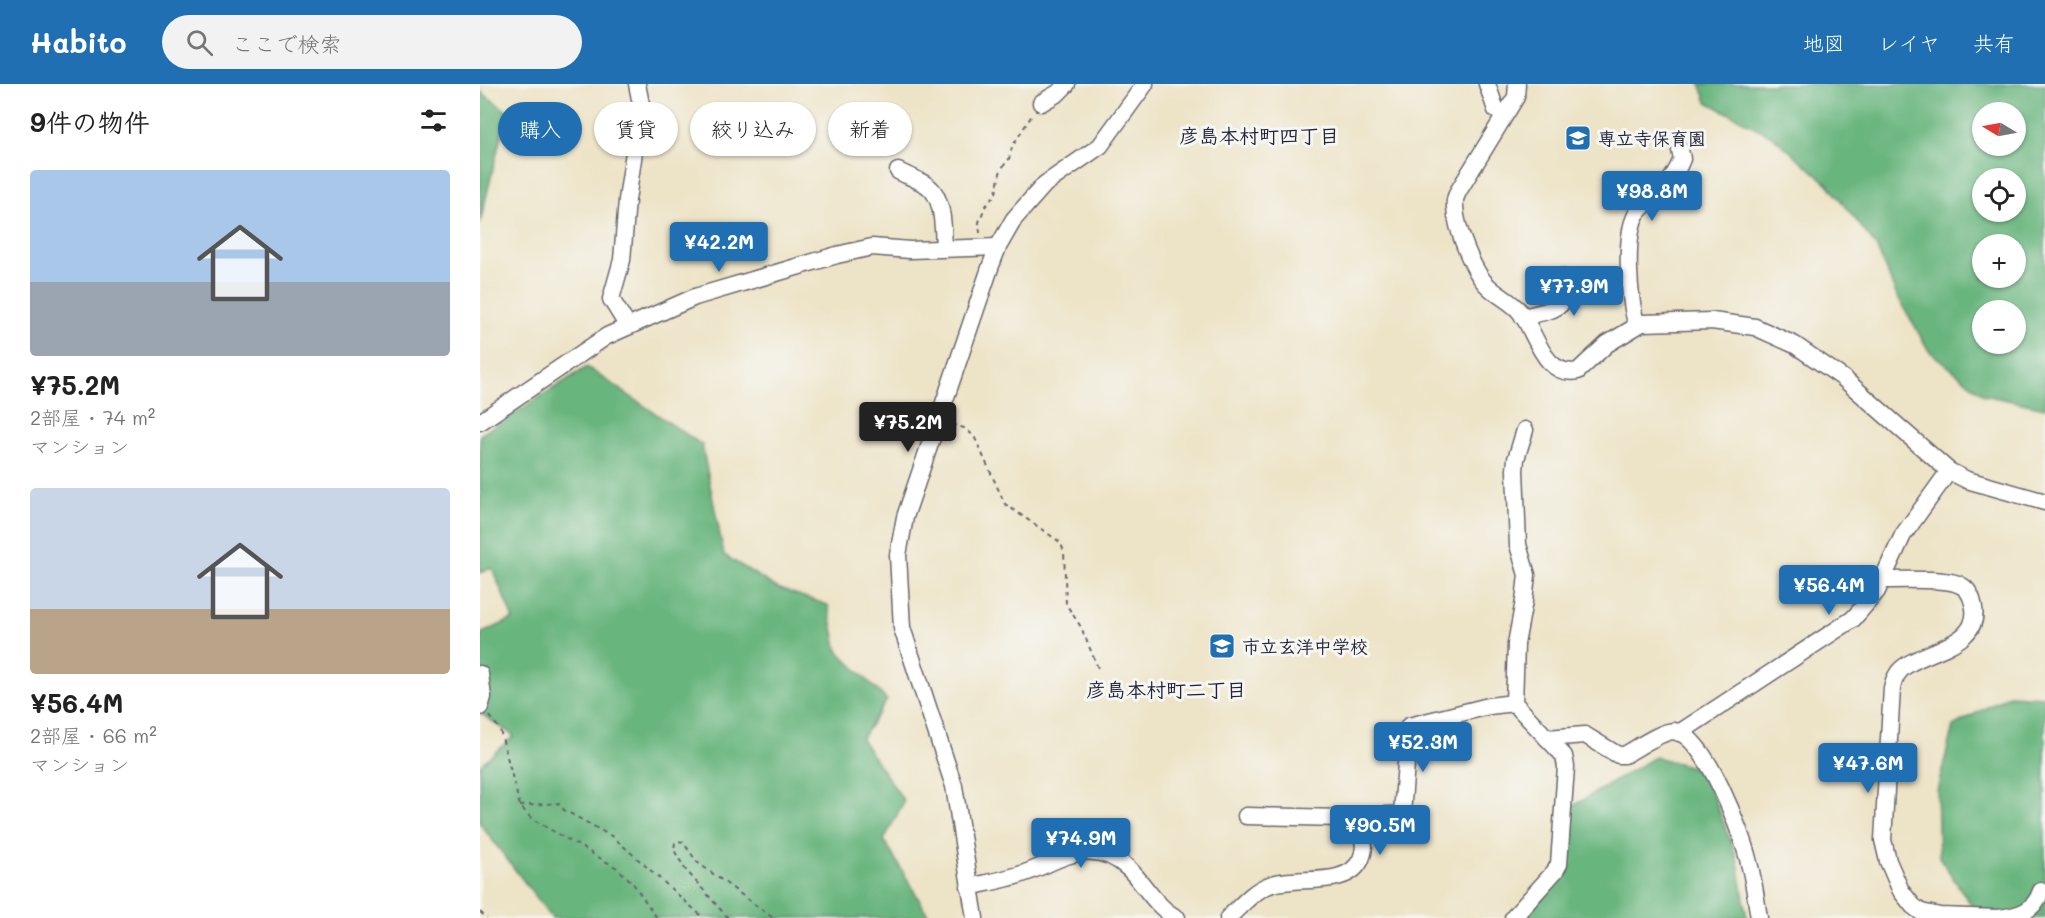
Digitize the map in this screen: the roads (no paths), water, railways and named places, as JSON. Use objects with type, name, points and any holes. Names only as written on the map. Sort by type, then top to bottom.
[{"type":"street","points":[[627,325],[611,299],[622,260],[627,200],[641,104],[637,84]]},
{"type":"street","points":[[1041,103],[1058,93],[1067,84]]},
{"type":"street","points":[[975,918],[954,786],[904,637],[900,617],[898,555],[901,535],[938,418],[998,247],[1014,219],[1045,184],[1100,146],[1145,84]]},
{"type":"street","points":[[1487,84],[1496,110],[1504,115]]},
{"type":"street","points":[[1517,84],[1517,93],[1459,190],[1455,206],[1458,224],[1469,256],[1484,282],[1517,308],[1551,364],[1571,372],[1578,370],[1607,344],[1637,325],[1647,322],[1728,322],[1755,327],[1785,340],[1824,364],[1949,471],[1967,480],[2045,502]]},
{"type":"street","points":[[1637,325],[1634,318],[1629,272],[1631,223],[1643,206],[1665,188],[1682,159],[1680,150]]},
{"type":"street","points":[[898,171],[929,186],[934,193],[942,221],[944,248]]},
{"type":"street","points":[[480,422],[588,348],[627,325],[695,297],[837,255],[872,247],[910,250],[998,247]]},
{"type":"street","points":[[1523,317],[1559,308],[1564,303],[1565,291],[1561,277]]},
{"type":"street","points":[[1513,918],[1559,864],[1566,767],[1564,756],[1514,703],[1515,644],[1527,575],[1518,545],[1515,470],[1525,430]]},
{"type":"street","points":[[1679,733],[1842,628],[1869,602],[1903,535],[1949,471]]},
{"type":"street","points":[[1882,580],[1959,584],[1970,593],[1974,608],[1972,626],[1963,637],[1906,666],[1897,674],[1892,687],[1882,831],[1885,854],[1901,891],[1913,906],[1930,914],[1998,918],[2010,917],[2030,910],[2038,900],[2041,891]]},
{"type":"street","points":[[480,674],[484,711]]},
{"type":"street","points":[[1246,816],[1342,818],[1402,814],[1408,726],[1489,706],[1514,703]]},
{"type":"street","points":[[1547,738],[1585,735],[1614,754],[1624,755],[1665,733],[1674,731],[1690,739],[1718,779],[1724,793],[1749,863],[1759,918]]},
{"type":"street","points":[[1228,918],[1260,889],[1268,885],[1336,877],[1352,872],[1360,861],[1364,845],[1352,822],[1342,818]]},
{"type":"street","points":[[969,887],[1021,875],[1068,854],[1096,853],[1117,860],[1128,868],[1160,905],[1177,918]]},
{"type":"place","name":"専立寺保育園","points":[[1578,138]]},
{"type":"place","name":"市立玄洋中学校","points":[[1222,646]]},
{"type":"district","name":"彦島本村町四丁目","points":[[1259,135]]},
{"type":"district","name":"彦島本村町二丁目","points":[[1166,689]]}]
